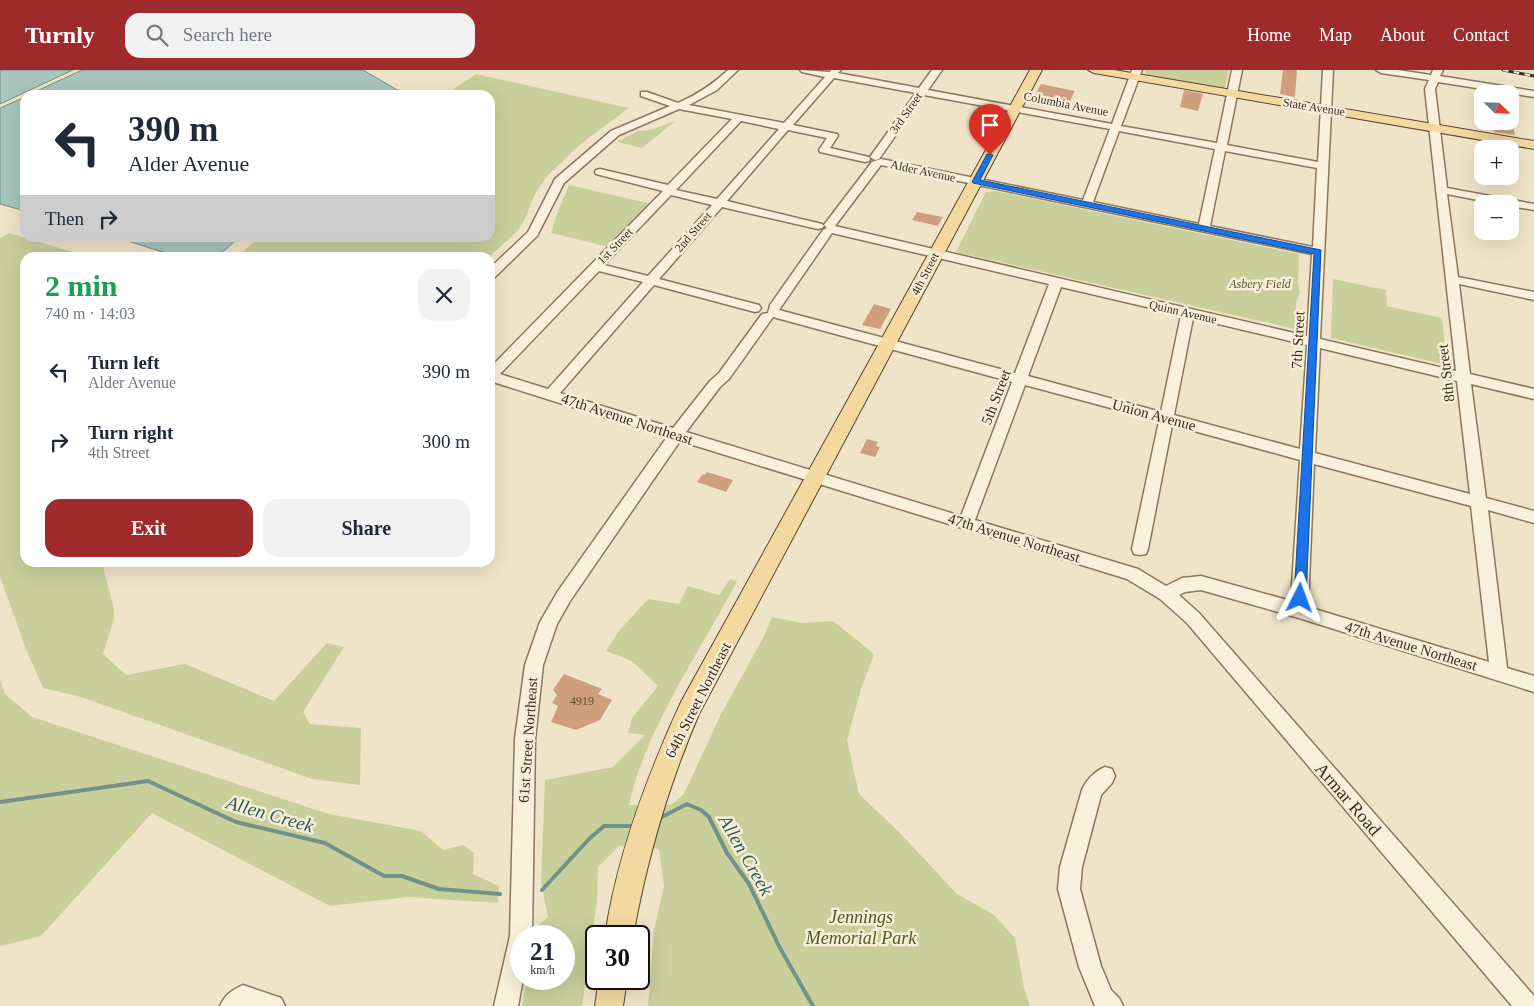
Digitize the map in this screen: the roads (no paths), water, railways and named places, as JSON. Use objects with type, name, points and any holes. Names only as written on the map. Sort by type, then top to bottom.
[{"type":"main road","name":"4th Street","points":[[814,478],[1036,70]]},
{"type":"main road","name":"State Avenue","points":[[1094,70],[1136,74],[1232,94],[1534,145]]},
{"type":"main road","name":"64th Street Northeast","points":[[621,925],[653,797],[689,709],[814,478]]},
{"type":"main road","points":[[609,1006],[611,990]]},
{"type":"street","points":[[495,270],[533,234],[560,181],[615,133],[700,97],[714,88],[733,70]]},
{"type":"street","name":"Columbia Avenue","points":[[805,70],[834,72],[922,92],[1323,166]]},
{"type":"street","name":"3rd Street","points":[[676,435],[715,384],[724,376],[766,311],[937,70]]},
{"type":"street","points":[[1204,229],[1237,70]]},
{"type":"street","name":"7th Street","points":[[1299,611],[1328,70]]},
{"type":"street","points":[[1382,70],[1437,74],[1534,94]]},
{"type":"street","name":"2nd Street","points":[[551,394],[834,72]]},
{"type":"street","points":[[1087,205],[1136,74]]},
{"type":"street","name":"8th Street","points":[[1437,74],[1430,89],[1498,673]]},
{"type":"street","points":[[644,94],[678,106]]},
{"type":"street","name":"Alder Avenue","points":[[678,106],[834,136],[824,150],[872,161],[1318,252]]},
{"type":"street","name":"1st Street","points":[[495,371],[740,117]]},
{"type":"street","name":"Quinn Avenue","points":[[600,172],[664,187],[668,190],[719,203],[936,255],[1534,394]]},
{"type":"street","points":[[1441,190],[1534,207]]},
{"type":"street","name":"Union Avenue","points":[[596,266],[1534,517]]},
{"type":"street","points":[[1451,279],[1534,296]]},
{"type":"street","name":"5th Street","points":[[966,523],[1056,283]]},
{"type":"street","points":[[1140,549],[1188,314]]},
{"type":"street","name":"47th Avenue Northeast","points":[[495,377],[814,478],[1132,574],[1166,594],[1182,585],[1201,582],[1534,684]]},
{"type":"street","name":"61st Street Northeast","points":[[521,925],[526,739],[534,665],[549,622],[564,596],[676,435]]},
{"type":"street","name":"Armar Road","points":[[1166,594],[1193,618],[1527,1006]]},
{"type":"street","points":[[1105,776],[1092,790],[1071,867],[1069,889],[1090,967],[1103,998],[1111,1006]]},
{"type":"street","name":"61st Street Northeast","points":[[506,1006],[510,987]]},
{"type":"street","points":[[232,1006],[242,997],[273,1006]]},
{"type":"water","points":[[0,70],[73,70],[30,90],[20,90],[20,95],[0,104]]},
{"type":"water","points":[[82,70],[363,70],[397,90],[39,90]]},
{"type":"water","points":[[20,99],[20,210],[0,204],[0,108]]},
{"type":"water","points":[[131,242],[234,242],[223,252],[164,252]]},
{"type":"waterway","name":"Allen Creek","points":[[0,802],[148,781],[236,822],[325,843],[384,876],[402,876],[439,889],[500,894]]},
{"type":"waterway","name":"Allen Creek","points":[[658,819],[687,804],[701,810],[709,817],[727,853],[749,884],[780,948],[813,1006]]},
{"type":"waterway","name":"Allen Creek","points":[[542,890],[589,839],[604,826],[636,826]]},
{"type":"railway","points":[[1503,70],[1534,76]]},
{"type":"park label","name":"Asbery Field","points":[[1260,284]]},
{"type":"park label","name":"Jennings Memorial Park","points":[[861,928]]}]
